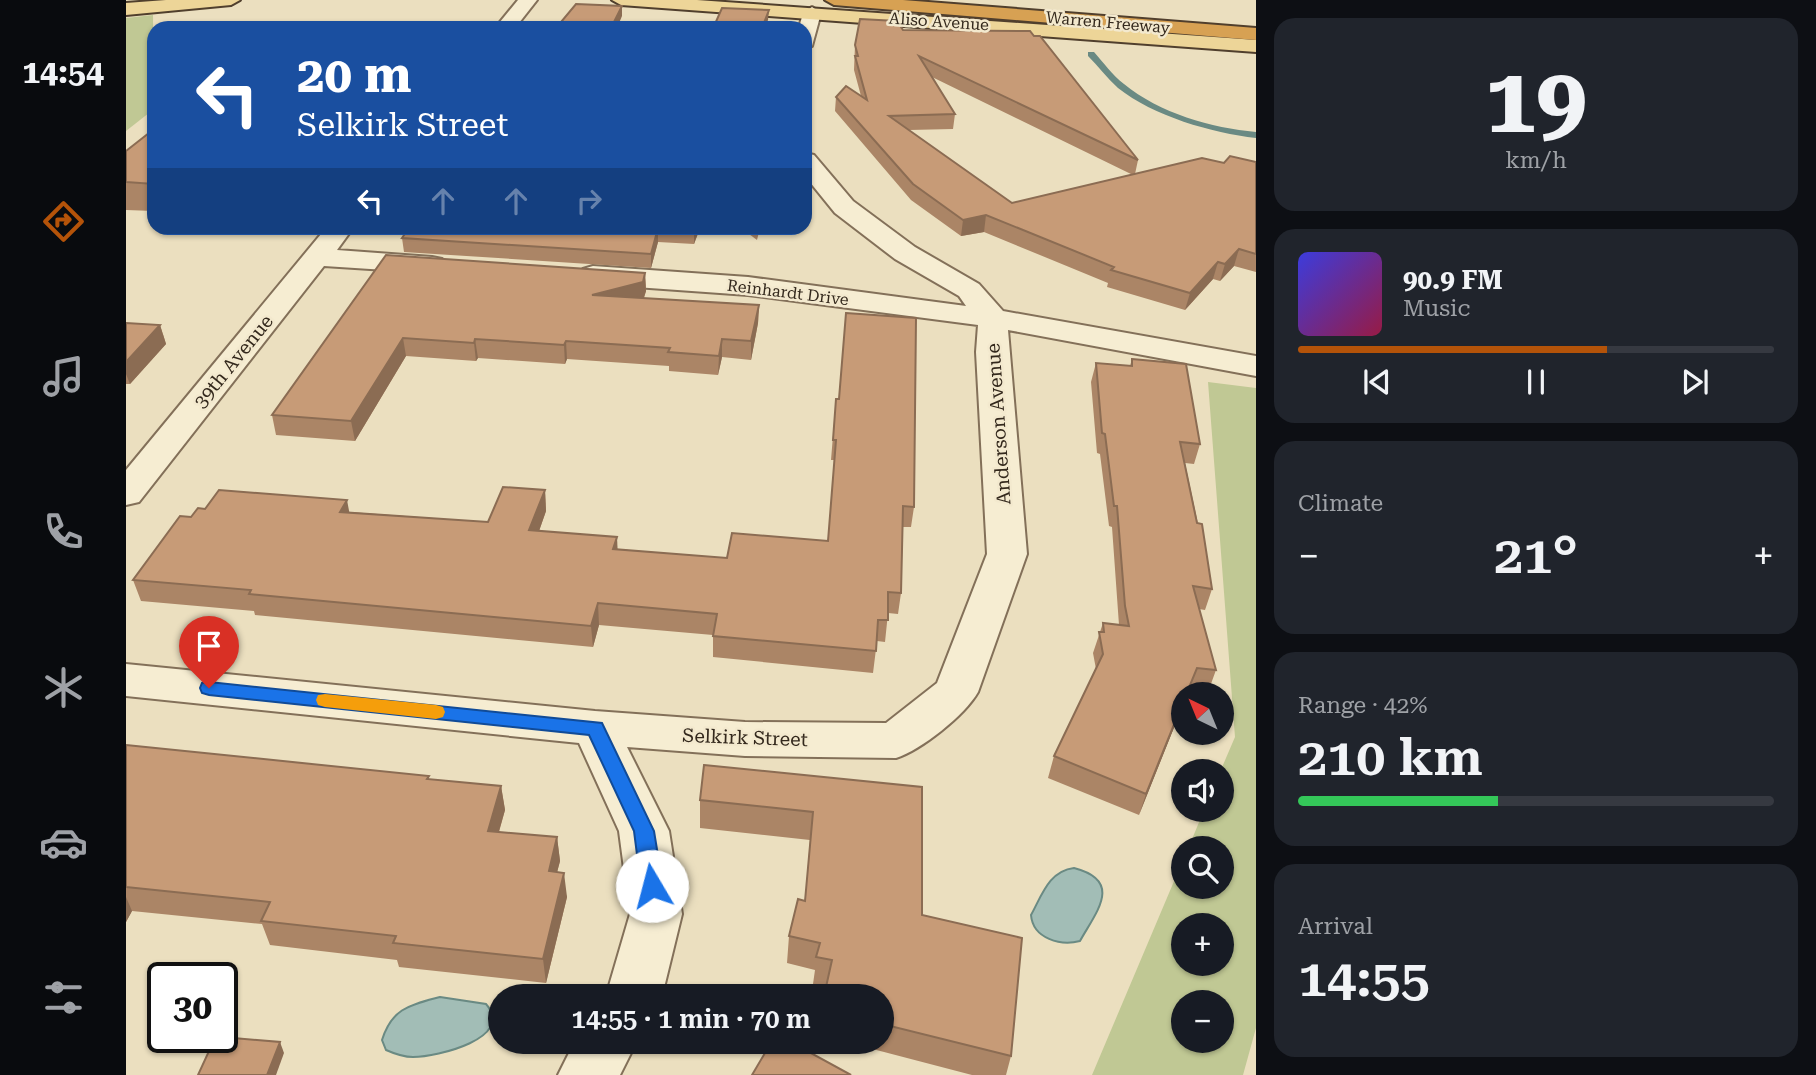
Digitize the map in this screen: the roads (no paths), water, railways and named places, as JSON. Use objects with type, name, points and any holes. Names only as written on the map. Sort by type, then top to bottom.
[{"type":"highway","name":"Warren Freeway","points":[[834,0],[1256,34]]},
{"type":"main road","points":[[126,9],[231,0]]},
{"type":"main road","name":"Aliso Avenue","points":[[621,0],[1256,46]]},
{"type":"street","points":[[511,21],[528,0]]},
{"type":"street","points":[[810,21],[812,13]]},
{"type":"street","name":"Anderson Avenue","points":[[812,169],[844,206],[905,253],[969,290],[993,318],[992,352],[1007,554],[956,692],[896,741]]},
{"type":"street","name":"39th Avenue","points":[[126,494],[334,235]]},
{"type":"street","points":[[315,257],[454,267]]},
{"type":"street","name":"Reinhardt Drive","points":[[561,273],[748,286],[993,318],[1256,366]]},
{"type":"street","name":"Selkirk Street","points":[[126,680],[595,728],[745,739],[896,741]]},
{"type":"street","points":[[595,728],[644,831],[656,914],[637,984]]},
{"type":"street","points":[[587,1075],[600,1054]]},
{"type":"water","points":[[1074,868],[1098,881],[1102,898],[1080,941],[1049,939],[1037,930],[1031,915],[1052,879],[1065,870]]},
{"type":"water","points":[[440,997],[486,1004],[488,1030],[470,1043],[439,1054],[409,1057],[386,1050],[382,1040],[386,1029],[397,1014],[411,1006]]},
{"type":"waterway","points":[[1091,54],[1120,85],[1153,105],[1207,126],[1256,135]]}]
